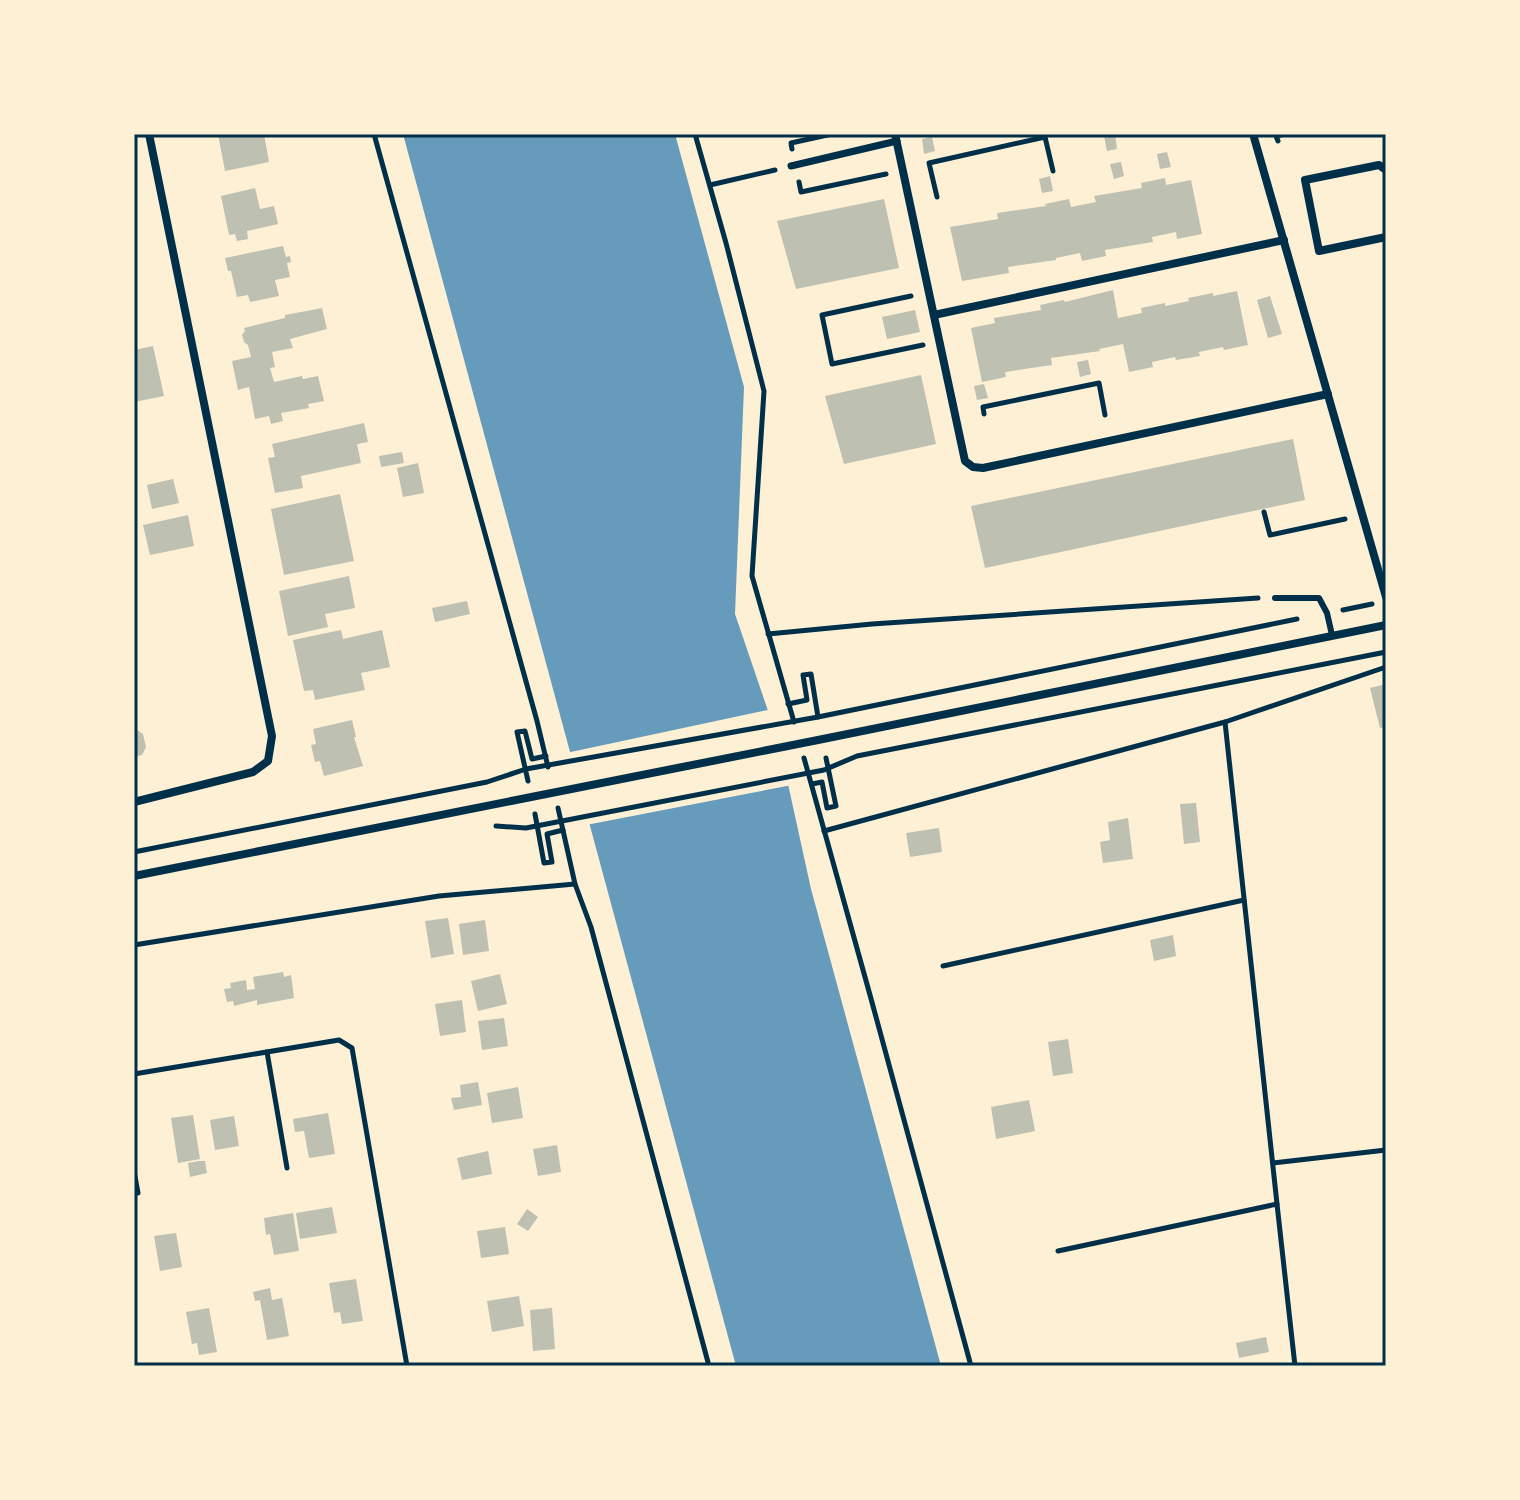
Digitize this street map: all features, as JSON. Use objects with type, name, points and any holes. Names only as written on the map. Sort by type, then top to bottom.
[{"type":"street","points":[[134,802],[253,772],[268,761],[272,736],[149,134]]},
{"type":"street","points":[[1253,134],[1328,394],[1382,600]]},
{"type":"street","points":[[791,166],[896,138],[965,461],[973,467],[983,468],[1328,394]]},
{"type":"street","points":[[1386,170],[1379,165],[1305,180],[1319,251],[1386,237]]},
{"type":"street","points":[[934,315],[1284,240]]},
{"type":"street","points":[[134,876],[1386,625]]},
{"type":"lane","points":[[1275,598],[1319,598],[1327,613],[1332,635]]},
{"type":"path","points":[[374,134],[549,771]]},
{"type":"path","points":[[695,134],[764,391],[752,576],[796,731]]},
{"type":"path","points":[[937,197],[929,163],[1031,140],[1045,137],[1053,171]]},
{"type":"path","points":[[710,185],[761,173]]},
{"type":"path","points":[[929,292],[822,315],[832,364],[940,342]]},
{"type":"path","points":[[984,414],[983,407],[1099,383],[1105,415]]},
{"type":"path","points":[[1264,512],[1270,535],[1345,519]]},
{"type":"path","points":[[768,634],[872,624],[1275,598]]},
{"type":"path","points":[[134,852],[472,785],[528,769],[814,717],[1382,600]]},
{"type":"path","points":[[539,825],[824,770],[857,756],[1386,652]]},
{"type":"path","points":[[824,831],[1225,722],[1386,667]]},
{"type":"path","points":[[788,704],[807,700],[803,675],[811,674],[816,705]]},
{"type":"path","points":[[1225,722],[1295,1366]]},
{"type":"path","points":[[524,762],[517,732],[525,731],[532,759],[546,756]]},
{"type":"path","points":[[804,758],[971,1366]]},
{"type":"path","points":[[812,784],[822,782],[827,808],[836,806],[831,776]]},
{"type":"path","points":[[556,800],[575,884],[591,927],[709,1366]]},
{"type":"path","points":[[538,834],[544,863],[552,862],[547,834],[563,830]]},
{"type":"path","points":[[134,945],[439,896],[575,884]]},
{"type":"path","points":[[943,966],[1244,900]]},
{"type":"path","points":[[134,1074],[339,1040],[352,1048],[407,1366]]},
{"type":"path","points":[[267,1052],[287,1168]]},
{"type":"path","points":[[1273,1163],[1386,1150]]},
{"type":"path","points":[[134,1171],[138,1193]]},
{"type":"path","points":[[1058,1251],[1277,1204]]},
{"type":"water","points":[[403,134],[675,134],[744,387],[735,614],[779,743],[811,889],[941,1366],[736,1366]]},
{"type":"pier","points":[[772,709],[792,785],[586,825],[566,753]]},
{"type":"building","points":[[218,134],[264,134],[269,162],[225,171]]},
{"type":"building","points":[[1115,134],[1117,149],[1107,151],[1104,136]]},
{"type":"building","points":[[932,137],[935,151],[924,154],[922,139]]},
{"type":"building","points":[[1167,152],[1171,167],[1160,169],[1157,154]]},
{"type":"building","points":[[1121,162],[1124,176],[1114,179],[1110,164]]},
{"type":"building","points":[[1050,176],[1053,191],[1042,193],[1039,179]]},
{"type":"building","points":[[1165,178],[1166,185],[1191,180],[1202,234],[1177,239],[1176,232],[1152,237],[1153,242],[1105,250],[1106,256],[1082,261],[1080,253],[1008,267],[1009,273],[962,281],[950,227],[998,219],[997,213],[1046,206],[1069,199],[1071,207],[1096,202],[1094,196],[1142,188],[1141,183]]},
{"type":"building","points":[[255,188],[260,209],[274,206],[278,224],[247,231],[248,239],[237,241],[235,234],[229,235],[221,196]]},
{"type":"building","points":[[884,199],[899,268],[796,289],[777,221]]},
{"type":"building","points":[[283,246],[286,257],[290,256],[291,262],[287,263],[290,277],[275,280],[279,296],[250,302],[248,295],[237,297],[225,258]]},
{"type":"building","points":[[1113,290],[1118,318],[1142,313],[1141,308],[1237,291],[1248,345],[1199,352],[1200,356],[1152,362],[1153,367],[1129,372],[1123,344],[1100,351],[1051,358],[1052,365],[1005,372],[1006,377],[982,382],[971,328],[995,323],[994,318],[1041,310],[1040,305]]},
{"type":"building","points":[[1270,296],[1282,334],[1268,338],[1257,300]]},
{"type":"building","points":[[322,308],[327,329],[290,339],[293,348],[272,352],[275,367],[270,368],[274,382],[318,376],[324,401],[308,404],[309,408],[281,413],[283,421],[271,424],[269,416],[255,419],[249,387],[238,390],[232,361],[251,357],[242,335],[244,328],[285,318],[285,315]]},
{"type":"building","points":[[915,310],[920,332],[887,339],[882,317]]},
{"type":"building","points":[[153,346],[164,396],[134,402],[134,350]]},
{"type":"building","points":[[1088,360],[1091,374],[1080,377],[1077,362]]},
{"type":"building","points":[[921,375],[936,444],[844,464],[825,396]]},
{"type":"building","points":[[984,384],[988,398],[977,400],[974,386]]},
{"type":"building","points":[[364,423],[368,442],[357,444],[361,463],[301,476],[303,488],[275,493],[268,458],[275,457],[272,444]]},
{"type":"building","points":[[1293,439],[1305,500],[985,568],[971,506]]},
{"type":"building","points":[[402,452],[404,463],[381,467],[379,456]]},
{"type":"building","points":[[418,463],[424,493],[403,497],[397,468]]},
{"type":"building","points":[[173,479],[179,503],[152,509],[147,485]]},
{"type":"building","points":[[340,494],[354,561],[284,575],[271,509]]},
{"type":"building","points":[[188,515],[194,546],[150,555],[143,525]]},
{"type":"building","points":[[349,576],[355,608],[325,614],[328,627],[288,636],[279,591]]},
{"type":"building","points":[[467,601],[470,614],[435,622],[432,608]]},
{"type":"building","points":[[341,630],[343,639],[382,630],[390,667],[361,673],[365,690],[315,700],[313,690],[304,691],[293,640]]},
{"type":"building","points":[[1386,684],[1386,727],[1380,728],[1370,688]]},
{"type":"building","points":[[352,720],[363,766],[324,776],[320,761],[315,762],[311,745],[316,744],[313,729]]},
{"type":"building","points":[[134,728],[143,734],[146,747],[142,755],[134,757]]},
{"type":"building","points":[[1196,803],[1200,842],[1184,844],[1180,804]]},
{"type":"building","points":[[1128,818],[1133,859],[1103,863],[1100,842],[1110,840],[1108,822]]},
{"type":"building","points":[[939,828],[942,852],[910,857],[906,833]]},
{"type":"building","points":[[448,918],[454,954],[431,958],[425,921]]},
{"type":"building","points":[[485,920],[489,951],[463,955],[459,924]]},
{"type":"building","points":[[1173,935],[1176,956],[1154,961],[1150,940]]},
{"type":"building","points":[[283,972],[284,977],[291,975],[294,998],[257,1005],[257,1000],[234,1006],[233,1001],[227,1002],[224,989],[231,988],[230,983],[246,980],[247,990],[255,989],[253,977]]},
{"type":"building","points":[[500,974],[507,1004],[478,1011],[471,981]]},
{"type":"building","points":[[462,1000],[466,1032],[440,1036],[435,1004]]},
{"type":"building","points":[[504,1018],[508,1046],[482,1050],[478,1021]]},
{"type":"building","points":[[1068,1039],[1073,1073],[1053,1076],[1048,1042]]},
{"type":"building","points":[[478,1082],[482,1105],[454,1110],[451,1098],[461,1097],[460,1085]]},
{"type":"building","points":[[518,1087],[523,1118],[492,1123],[487,1093]]},
{"type":"building","points":[[1029,1100],[1035,1131],[996,1139],[991,1107]]},
{"type":"building","points":[[328,1113],[335,1154],[309,1158],[304,1131],[295,1132],[293,1119]]},
{"type":"building","points":[[193,1115],[200,1159],[178,1163],[171,1118]]},
{"type":"building","points":[[234,1116],[239,1146],[215,1150],[210,1120]]},
{"type":"building","points":[[557,1145],[561,1172],[538,1176],[533,1149]]},
{"type":"building","points":[[488,1151],[492,1174],[462,1180],[457,1158]]},
{"type":"building","points":[[205,1161],[207,1173],[190,1177],[188,1163]]},
{"type":"building","points":[[332,1207],[337,1233],[300,1239],[296,1213]]},
{"type":"building","points":[[527,1209],[538,1217],[528,1231],[517,1224]]},
{"type":"building","points":[[293,1213],[299,1251],[274,1255],[270,1234],[266,1235],[264,1218]]},
{"type":"building","points":[[505,1227],[509,1254],[481,1258],[477,1231]]},
{"type":"building","points":[[176,1233],[182,1267],[160,1271],[154,1236]]},
{"type":"building","points":[[356,1279],[363,1321],[342,1324],[340,1312],[334,1313],[329,1283]]},
{"type":"building","points":[[270,1288],[272,1300],[282,1298],[289,1336],[267,1340],[260,1300],[255,1301],[253,1292]]},
{"type":"building","points":[[519,1296],[524,1326],[492,1332],[487,1301]]},
{"type":"building","points":[[209,1308],[217,1352],[199,1355],[197,1343],[192,1344],[186,1312]]},
{"type":"building","points":[[552,1308],[555,1349],[533,1351],[530,1310]]},
{"type":"building","points":[[1266,1337],[1269,1352],[1239,1358],[1236,1343]]}]
